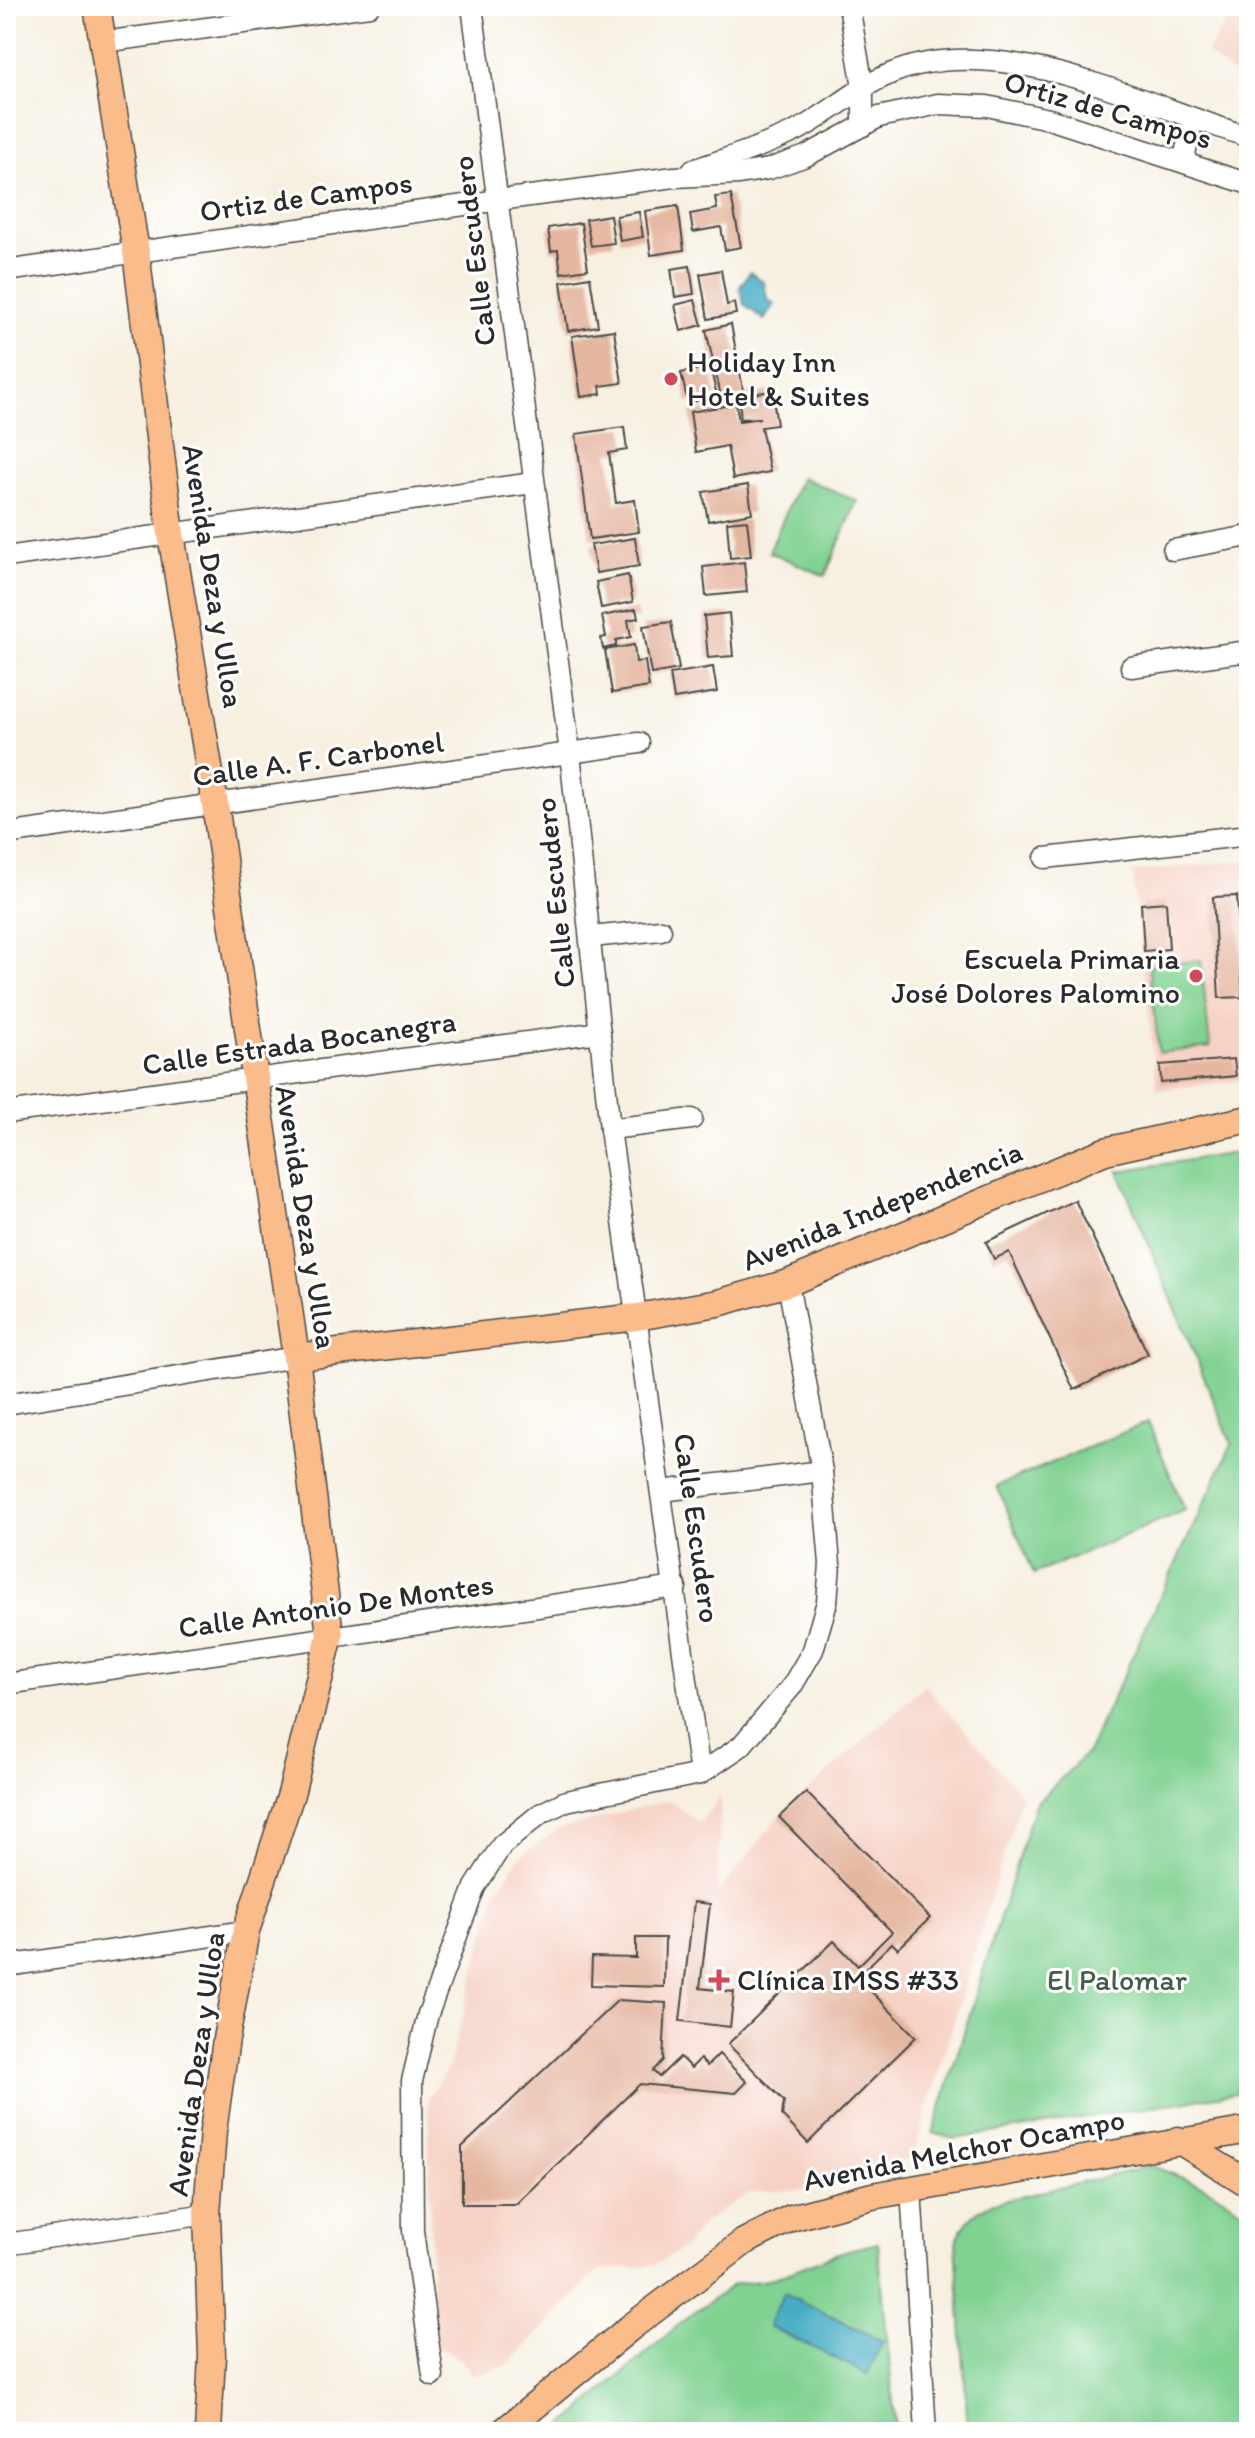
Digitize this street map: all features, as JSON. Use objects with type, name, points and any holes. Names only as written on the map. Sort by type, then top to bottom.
[{"type":"main road","name":"Avenida Deza y Ulloa","points":[[97,6],[136,252],[171,534],[215,804],[296,1357],[330,1635],[291,1794],[246,1931],[213,2131],[207,2214],[212,2356],[208,2432]]},
{"type":"main road","name":"Avenida Independencia","points":[[296,1357],[637,1317],[718,1303],[788,1283],[1105,1151],[1249,1119]]},
{"type":"main road","name":"Avenida Melchor Ocampo","points":[[485,2432],[510,2425],[744,2242],[791,2218],[911,2189],[1249,2130]]},
{"type":"main road","points":[[1178,2140],[1249,2184]]},
{"type":"street","points":[[103,42],[369,6]]},
{"type":"street","name":"Calle Escudero","points":[[472,6],[570,753],[610,1129],[700,1774]]},
{"type":"street","points":[[849,6],[863,87],[863,126]]},
{"type":"street","name":"Ortiz de Campos","points":[[674,177],[795,131],[834,109],[863,87],[921,63],[967,57],[1015,63],[1072,78],[1249,137]]},
{"type":"street","name":"Ortiz de Campos","points":[[6,271],[499,200],[674,177],[739,174],[769,169],[806,156],[879,117],[938,104],[987,106],[1049,119],[1249,184]]},
{"type":"street","points":[[1183,162],[1193,120]]},
{"type":"street","points":[[6,557],[533,483]]},
{"type":"street","points":[[1173,550],[1249,536]]},
{"type":"street","points":[[1131,667],[1249,651]]},
{"type":"street","name":"Calle A. F. Carbonel","points":[[6,834],[639,743]]},
{"type":"street","points":[[1045,858],[1249,835]]},
{"type":"street","points":[[591,937],[661,930]]},
{"type":"street","name":"Calle Estrada Bocanegra","points":[[6,1113],[600,1032]]},
{"type":"street","points":[[610,1129],[692,1119]]},
{"type":"street","points":[[433,2376],[413,2231],[412,2081],[428,2014],[475,1887],[502,1845],[553,1807],[566,1801],[700,1774],[741,1746],[770,1715],[813,1650],[827,1602],[830,1564],[822,1471],[788,1283]]},
{"type":"street","points":[[6,1404],[296,1357]]},
{"type":"street","points":[[662,1491],[822,1471]]},
{"type":"street","name":"Calle Antonio De Montes","points":[[6,1684],[676,1587]]},
{"type":"street","points":[[6,1966],[246,1931]]},
{"type":"street","points":[[911,2189],[926,2432]]},
{"type":"street","points":[[6,2244],[207,2214]]},
{"type":"shaded area","points":[[1237,6],[1249,6],[1249,87],[1206,53]]},
{"type":"shaded area","name":"Escuela Primaria José Dolores Palomino","points":[[1249,860],[1249,1079],[1157,1090],[1132,872]]},
{"type":"shaded area","name":"Clínica IMSS #33","points":[[925,1685],[1022,1795],[913,2157],[805,2190],[750,2192],[705,2222],[683,2248],[656,2265],[598,2271],[507,2366],[473,2376],[461,2359],[437,2347],[432,2329],[428,2097],[449,2067],[496,1892],[520,1856],[557,1830],[669,1800],[699,1823],[721,1797],[717,1893],[779,1817]]},
{"type":"green space","points":[[801,477],[857,501],[825,576],[769,552]]},
{"type":"green space","points":[[1201,960],[1210,1047],[1159,1053],[1149,966]]},
{"type":"green space","name":"El Palomar","points":[[1249,1151],[1249,2091],[954,2139],[933,2133],[1035,1804],[1087,1753],[1232,1444],[1118,1171]]},
{"type":"green space","points":[[1148,1422],[1185,1510],[1034,1574],[997,1486]]},
{"type":"green space","points":[[1152,2166],[1203,2186],[1249,2214],[1249,2432],[968,2432],[956,2242],[966,2224],[973,2215],[990,2204]]},
{"type":"green space","points":[[878,2243],[896,2432],[556,2432],[683,2321],[734,2284],[769,2280],[844,2251]]},
{"type":"water","points":[[750,272],[764,282],[767,299],[775,304],[764,320],[744,304],[740,287]]},
{"type":"water","points":[[784,2293],[883,2341],[867,2374],[768,2326]]},
{"type":"building","points":[[731,195],[741,247],[725,250],[721,227],[693,232],[690,214],[717,209],[715,197]]},
{"type":"building","points":[[678,206],[684,250],[651,255],[645,211]]},
{"type":"building","points":[[639,212],[643,237],[620,241],[616,216]]},
{"type":"building","points":[[610,215],[614,243],[591,246],[586,219]]},
{"type":"building","points":[[581,223],[588,269],[561,273],[558,250],[551,251],[548,228]]},
{"type":"building","points":[[690,266],[694,294],[675,297],[671,269]]},
{"type":"building","points":[[721,270],[727,305],[734,303],[736,314],[708,319],[700,274]]},
{"type":"building","points":[[590,277],[598,326],[568,331],[561,282]]},
{"type":"building","points":[[695,300],[702,325],[681,331],[675,305]]},
{"type":"building","points":[[731,324],[744,395],[772,391],[777,425],[761,427],[770,472],[733,479],[727,446],[696,452],[690,412],[736,404],[739,421],[760,418],[741,419],[739,399],[722,401],[706,330]]},
{"type":"building","points":[[614,330],[622,383],[600,386],[601,394],[581,397],[572,336]]},
{"type":"building","points":[[710,366],[717,396],[688,403],[681,373]]},
{"type":"building","points":[[624,427],[627,450],[609,453],[616,503],[635,500],[639,532],[590,539],[576,434]]},
{"type":"building","points":[[748,485],[752,513],[708,521],[703,492]]},
{"type":"building","points":[[747,520],[751,556],[730,558],[727,522]]},
{"type":"building","points":[[635,538],[639,566],[596,573],[591,545]]},
{"type":"building","points":[[744,562],[747,592],[706,596],[703,567]]},
{"type":"building","points":[[628,575],[633,602],[601,608],[596,582]]},
{"type":"building","points":[[636,609],[638,618],[628,620],[631,637],[616,640],[616,646],[603,649],[601,638],[606,637],[602,616]]},
{"type":"building","points":[[729,613],[733,656],[708,658],[704,616]]},
{"type":"building","points":[[671,622],[679,669],[651,674],[643,626]]},
{"type":"building","points":[[634,645],[636,662],[645,661],[649,687],[612,693],[605,650]]},
{"type":"building","points":[[713,667],[717,692],[674,699],[670,674]]},
{"type":"building","points":[[1237,896],[1243,997],[1219,998],[1213,897]]},
{"type":"building","points":[[1166,902],[1169,949],[1144,951],[1141,904]]},
{"type":"building","points":[[1234,1059],[1236,1076],[1161,1083],[1160,1065]]},
{"type":"building","points":[[1075,1200],[1148,1354],[1074,1390],[1009,1252],[994,1259],[986,1242]]},
{"type":"building","points":[[806,1792],[930,1918],[898,1949],[892,1943],[857,1977],[916,2037],[808,2143],[782,2116],[784,2101],[728,2044],[834,1941],[858,1966],[892,1932],[779,1817]]},
{"type":"building","points":[[694,1902],[710,1904],[700,1988],[734,1992],[730,2027],[680,2021]]},
{"type":"building","points":[[636,1938],[665,1938],[664,1987],[591,1985],[592,1957],[636,1958]]},
{"type":"building","points":[[618,2000],[666,2003],[663,2060],[653,2071],[659,2077],[680,2057],[691,2068],[700,2059],[707,2066],[719,2054],[747,2082],[736,2093],[640,2084],[516,2204],[462,2204],[462,2147]]},
{"type":"place","name":"Holiday Inn Hotel & Suites","points":[[671,379]]},
{"type":"place","name":"Escuela Primaria José Dolores Palomino","points":[[1196,976]]},
{"type":"place","name":"Clínica IMSS #33","points":[[719,1980]]}]
